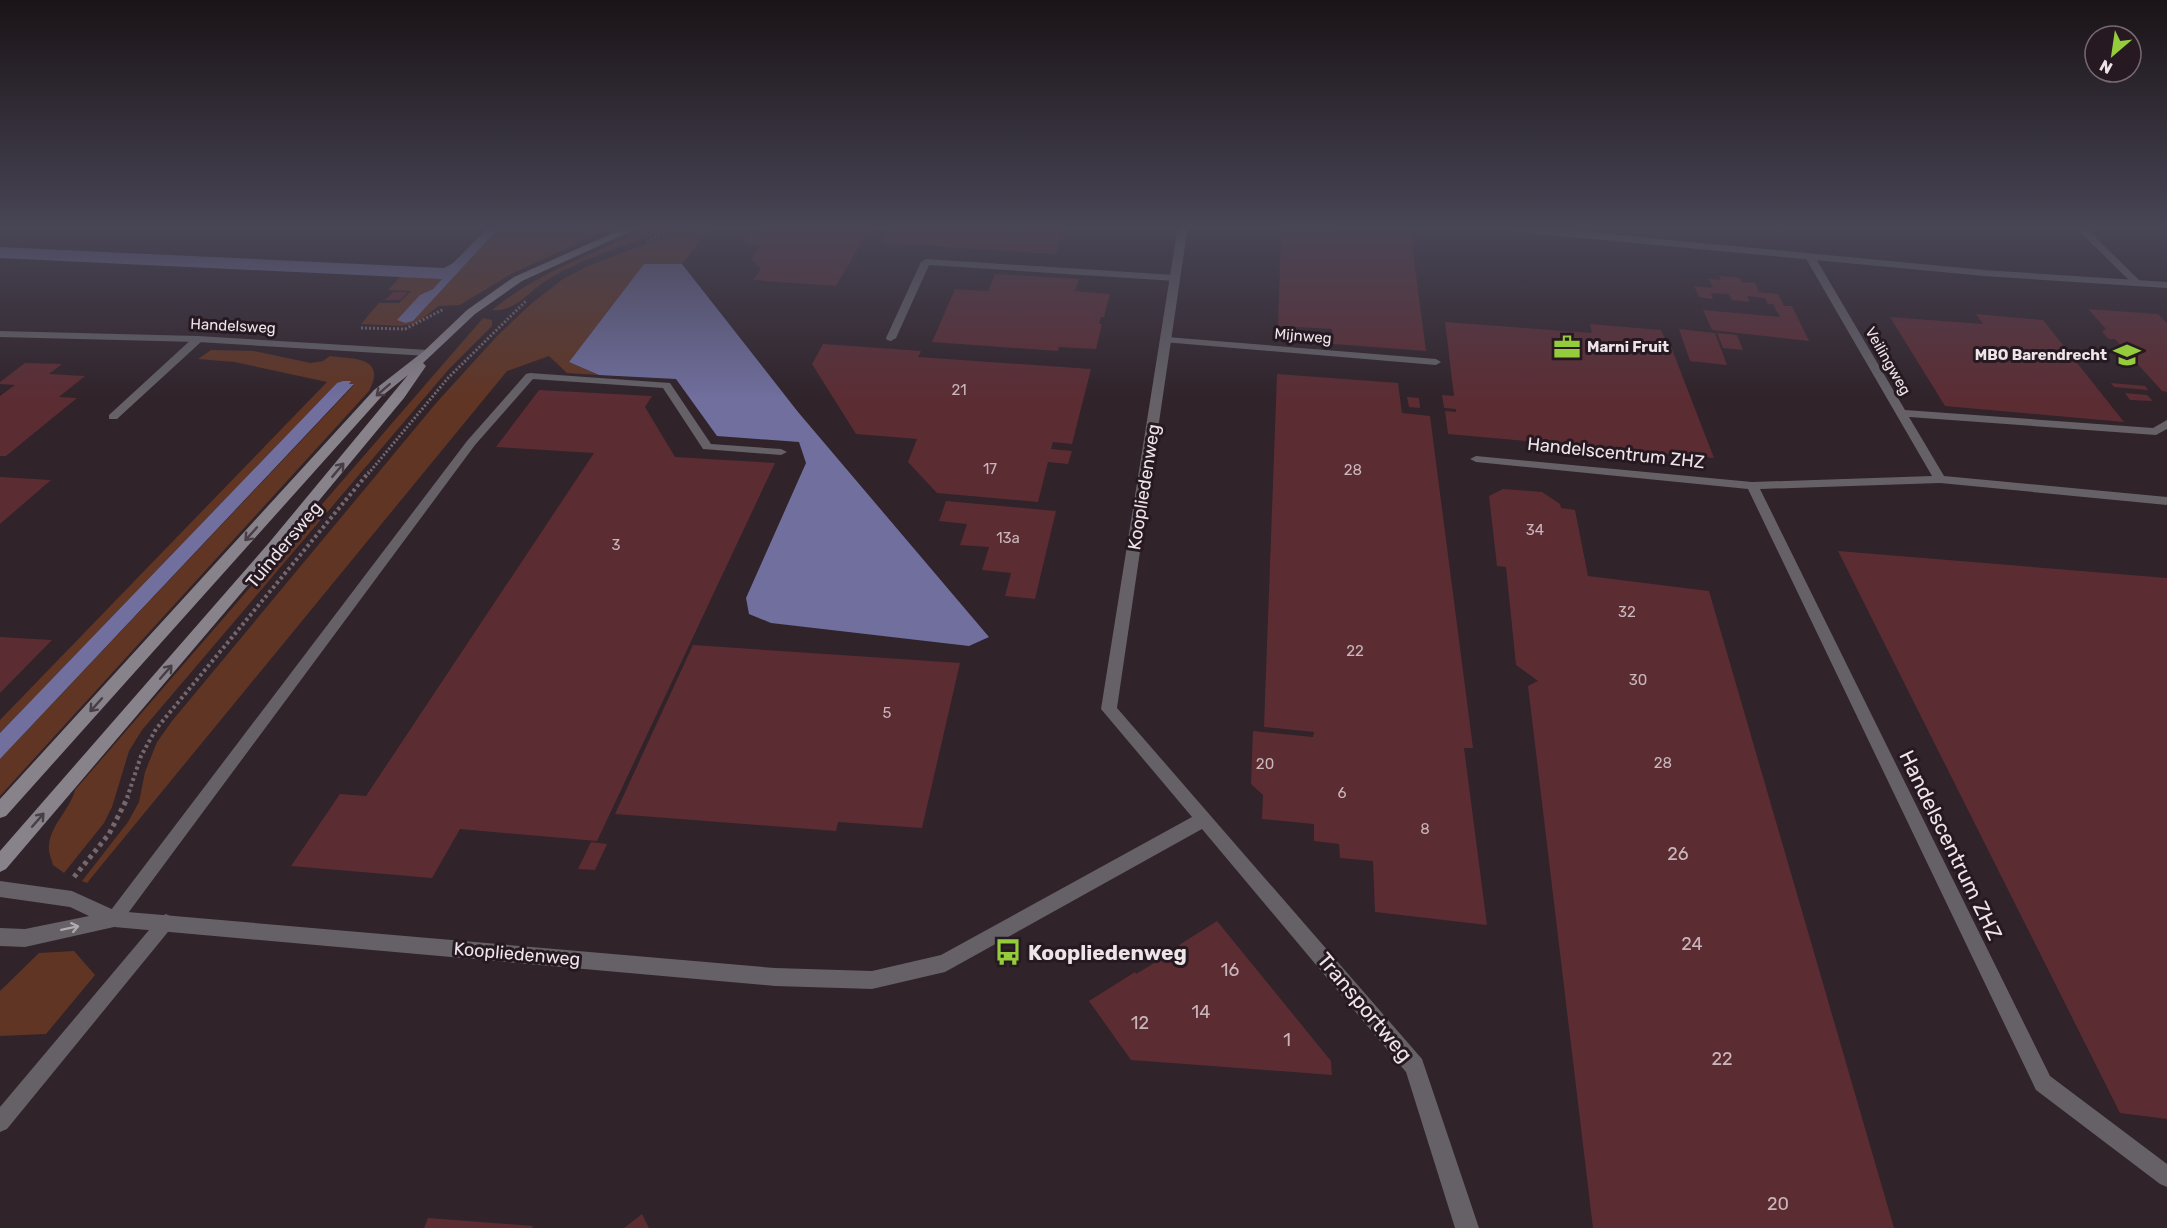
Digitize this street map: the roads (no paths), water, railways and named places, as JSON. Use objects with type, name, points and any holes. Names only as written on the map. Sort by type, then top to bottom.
[{"type":"main road","name":"Tuindersweg","points":[[0,812],[378,393],[428,353],[471,312],[509,285]]},
{"type":"main road","name":"Tuindersweg","points":[[0,864],[273,547],[400,395],[428,353]]},
{"type":"street","name":"Koopliedenweg","points":[[0,937],[25,938],[114,919],[775,977],[872,980],[945,963],[1204,819],[1109,709],[1174,285]]},
{"type":"street","name":"Handelsweg","points":[[0,334],[198,339],[428,353]]},
{"type":"street","name":"Transportweg","points":[[1204,819],[1415,1066],[1467,1228]]},
{"type":"street","name":"Koopliedenweg","points":[[0,889],[72,899],[114,919]]},
{"type":"lane","points":[[891,338],[915,285]]},
{"type":"lane","name":"Veilingweg","points":[[1827,285],[1940,479]]},
{"type":"lane","points":[[113,417],[198,339]]},
{"type":"lane","name":"Mijnweg","points":[[1167,340],[1436,362]]},
{"type":"lane","points":[[114,919],[471,443],[530,376],[666,385],[707,447],[781,452]]},
{"type":"lane","points":[[1901,413],[2156,432],[2167,423]]},
{"type":"lane","name":"Handelscentrum ZHZ","points":[[1476,459],[1752,486],[1940,479],[2167,501]]},
{"type":"lane","name":"Handelscentrum ZHZ","points":[[1752,486],[2043,1083],[2167,1177]]},
{"type":"lane","points":[[0,1122],[166,922]]},
{"type":"water","points":[[436,285],[446,285],[413,321],[405,323],[397,320],[420,295]]},
{"type":"water","points":[[628,285],[699,285],[798,412],[989,637],[969,646],[771,623],[749,614],[746,598],[806,463],[799,442],[717,436],[676,379],[599,375],[569,362]]},
{"type":"water","points":[[351,381],[349,384],[354,384],[0,759],[0,733],[337,383]]},
{"type":"place","name":"Marni Fruit","points":[[1567,347]]},
{"type":"place","name":"MBO Barendrecht","points":[[2127,355]]},
{"type":"place","name":"Koopliedenweg","points":[[1008,952]]}]
